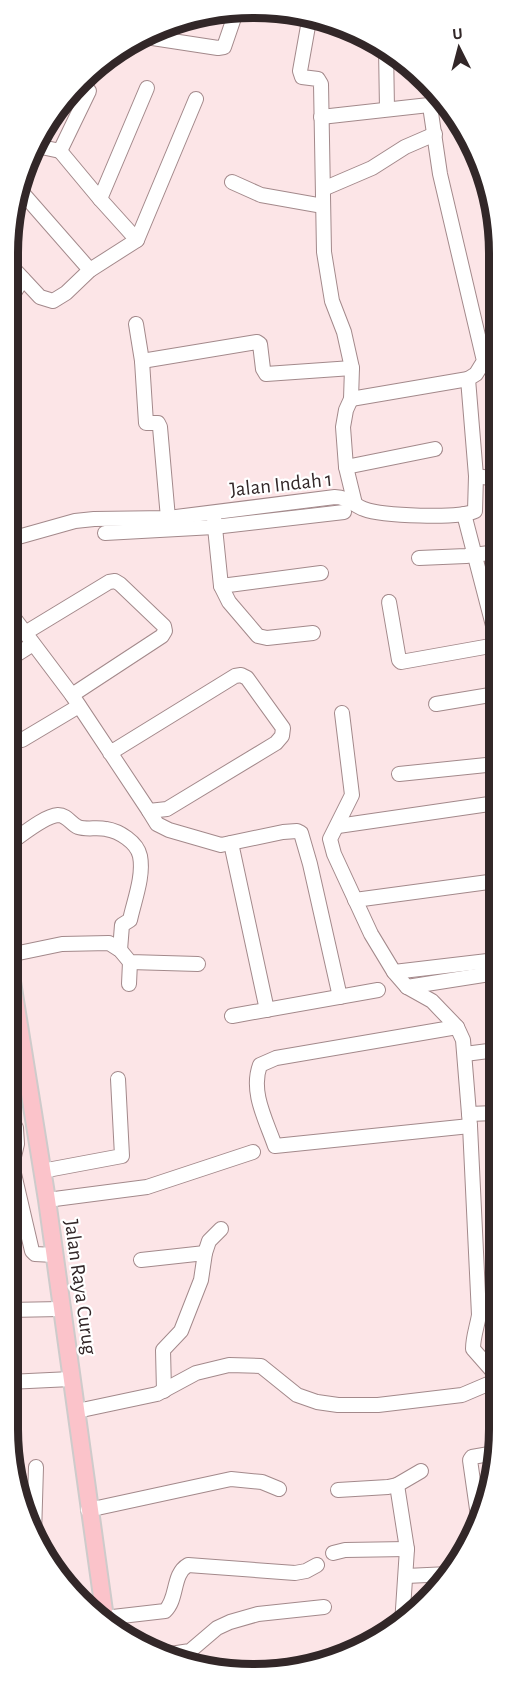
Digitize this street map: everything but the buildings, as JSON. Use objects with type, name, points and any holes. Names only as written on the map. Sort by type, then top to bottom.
[{"type":"main road","name":"Jalan Raya Curug","points":[[18,1018],[47,1200],[77,1411],[88,1510],[104,1610]]},
{"type":"street","points":[[157,39],[218,48],[224,46],[233,19]]},
{"type":"street","points":[[308,25],[300,74],[302,77],[320,81],[324,252],[332,301],[344,332],[352,368],[351,399],[346,410],[343,428],[349,508]]},
{"type":"street","points":[[386,60],[387,109]]},
{"type":"street","points":[[100,199],[147,88]]},
{"type":"street","points":[[60,151],[89,91],[83,91]]},
{"type":"street","points":[[18,274],[40,297],[53,301],[66,293],[90,270],[137,240],[196,99]]},
{"type":"street","points":[[321,117],[436,105]]},
{"type":"street","points":[[430,106],[440,174],[489,357]]},
{"type":"street","points":[[323,189],[372,168],[405,147],[435,134]]},
{"type":"street","points":[[43,147],[60,151],[137,240]]},
{"type":"street","points":[[232,182],[261,195],[323,206]]},
{"type":"street","points":[[25,196],[90,270]]},
{"type":"street","points":[[18,287],[23,279]]},
{"type":"street","points":[[136,324],[146,423],[158,423],[160,427],[168,518]]},
{"type":"street","points":[[141,361],[257,342],[260,344],[262,369],[266,374],[352,368]]},
{"type":"street","points":[[351,399],[468,379],[489,362]]},
{"type":"street","points":[[468,379],[477,507],[474,512],[464,514],[489,610]]},
{"type":"street","points":[[346,467],[435,449]]},
{"type":"street","points":[[476,476],[489,478]]},
{"type":"street","name":"Jalan Indah 1","points":[[18,537],[75,521],[168,518],[214,520],[335,497],[346,498],[349,508],[374,512],[424,515],[464,514]]},
{"type":"street","points":[[105,533],[214,520],[220,586],[229,602],[258,636],[267,638],[313,633]]},
{"type":"street","points":[[419,558],[489,553]]},
{"type":"street","points":[[220,586],[321,573]]},
{"type":"street","points":[[18,649],[29,638],[110,582],[115,581],[164,626],[165,631],[162,636],[21,740]]},
{"type":"street","points":[[389,602],[401,662],[489,646]]},
{"type":"street","points":[[18,623],[75,700],[157,824],[169,830],[221,844],[283,832],[301,833],[340,997]]},
{"type":"street","points":[[110,753],[235,676],[241,675],[247,678],[283,728],[282,736],[276,743],[167,809],[149,811]]},
{"type":"street","points":[[436,704],[489,695]]},
{"type":"street","points":[[342,713],[352,795],[330,839],[331,844],[371,934],[394,972],[407,987],[432,1001],[457,1027],[465,1054],[479,1315],[473,1338],[473,1349],[489,1367]]},
{"type":"street","points":[[399,774],[489,765]]},
{"type":"street","points":[[338,826],[489,804]]},
{"type":"street","points":[[167,809],[169,830]]},
{"type":"street","points":[[18,838],[43,821],[60,815],[78,827],[106,829],[133,843],[141,859],[139,880],[130,920],[122,925],[120,950]]},
{"type":"street","points":[[231,843],[267,1010]]},
{"type":"street","points":[[355,900],[489,882]]},
{"type":"street","points":[[18,953],[62,944],[109,943],[120,950],[130,962],[129,984]]},
{"type":"street","points":[[394,972],[489,961]]},
{"type":"street","points":[[130,962],[198,964]]},
{"type":"street","points":[[407,987],[489,974]]},
{"type":"street","points":[[232,1016],[378,990]]},
{"type":"street","points":[[457,1027],[276,1058],[260,1065],[256,1090],[275,1146],[469,1120],[489,1115]]},
{"type":"street","points":[[465,1054],[489,1051]]},
{"type":"street","points":[[18,1081],[28,1079]]},
{"type":"street","points":[[42,1172],[122,1156],[118,1079]]},
{"type":"street","points":[[47,1200],[147,1187],[253,1152]]},
{"type":"street","points":[[18,1191],[32,1251],[35,1254],[54,1255]]},
{"type":"street","points":[[164,1391],[163,1350],[181,1331],[201,1280],[209,1241],[221,1229]]},
{"type":"street","points":[[141,1260],[205,1253]]},
{"type":"street","points":[[18,1310],[61,1310]]},
{"type":"street","points":[[77,1411],[157,1394],[196,1373],[229,1365],[261,1366],[297,1395],[317,1402],[338,1405],[378,1405],[452,1396],[478,1390],[489,1384]]},
{"type":"street","points":[[18,1382],[71,1379]]},
{"type":"street","points":[[476,1505],[470,1460],[472,1457],[487,1454]]},
{"type":"street","points":[[35,1515],[36,1467]]},
{"type":"street","points":[[338,1490],[398,1485],[421,1471]]},
{"type":"street","points":[[88,1510],[231,1479],[262,1482],[279,1489]]},
{"type":"street","points":[[398,1485],[407,1549],[403,1610]]},
{"type":"street","points":[[333,1553],[345,1550],[407,1549]]},
{"type":"street","points":[[113,1617],[165,1611],[171,1605],[180,1573],[188,1565],[295,1573],[306,1571],[317,1565]]},
{"type":"street","points":[[406,1576],[438,1575]]},
{"type":"street","points":[[180,1653],[190,1651],[217,1628],[230,1622],[258,1614],[324,1607]]}]
